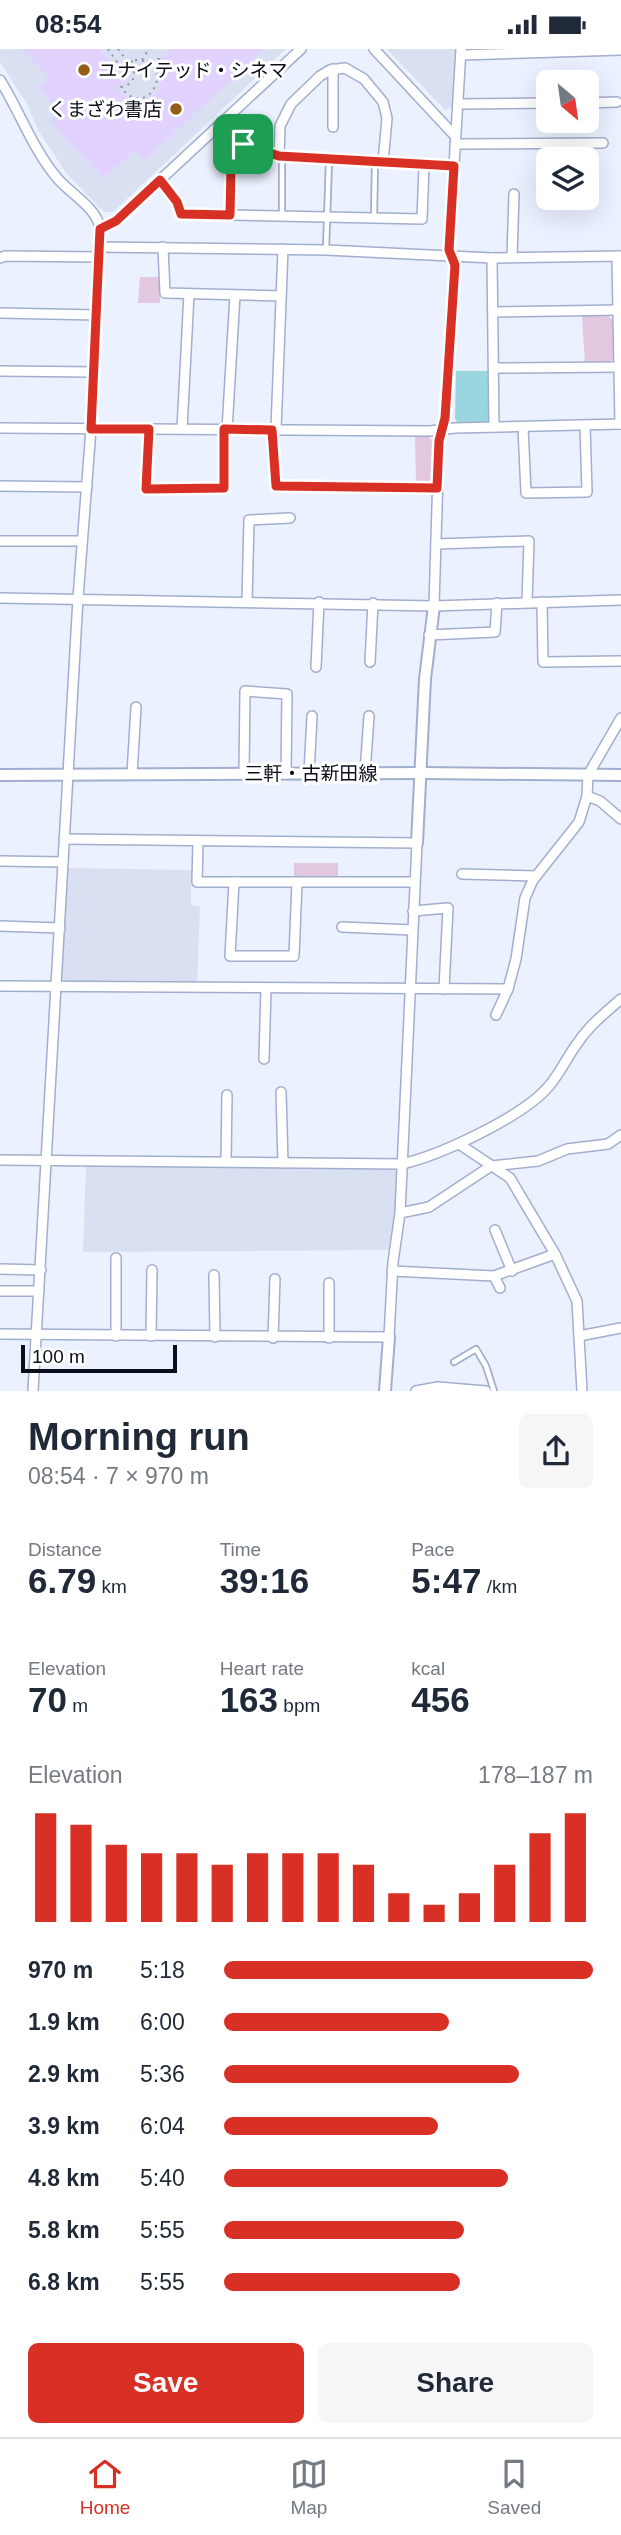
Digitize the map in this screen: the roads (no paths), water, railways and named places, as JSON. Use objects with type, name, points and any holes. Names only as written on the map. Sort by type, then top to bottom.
[{"type":"street","points":[[100,229],[116,221],[301,49]]},
{"type":"street","points":[[374,49],[455,140],[603,143]]},
{"type":"street","points":[[385,1391],[392,1271],[400,1213],[414,882],[429,635],[434,606],[439,441],[455,265],[450,255],[461,52],[621,50]]},
{"type":"street","points":[[281,156],[280,126],[286,110],[320,76],[333,69],[345,68],[364,79],[383,102],[387,118],[379,163]]},
{"type":"street","points":[[333,69],[333,127]]},
{"type":"street","points":[[0,80],[17,107],[28,133],[57,178],[96,217],[100,229],[91,429],[78,598],[33,1391]]},
{"type":"street","points":[[599,103],[617,102]]},
{"type":"street","points":[[457,104],[536,103]]},
{"type":"street","points":[[222,123],[243,144],[281,156],[454,166]]},
{"type":"street","points":[[230,215],[231,169],[243,144]]},
{"type":"street","points":[[160,180],[177,202],[181,214],[422,219],[424,166]]},
{"type":"street","points":[[512,257],[514,194]]},
{"type":"street","points":[[163,247],[165,293],[282,296]]},
{"type":"street","points":[[0,258],[163,247],[326,250],[492,258],[619,256],[620,310],[620,424],[442,429],[0,428]]},
{"type":"street","points":[[283,249],[274,430],[276,486],[437,488]]},
{"type":"street","points":[[492,258],[495,426]]},
{"type":"street","points":[[182,429],[189,294]]},
{"type":"street","points":[[149,429],[146,489],[224,488],[234,295]]},
{"type":"street","points":[[493,312],[620,310]]},
{"type":"street","points":[[0,313],[97,315]]},
{"type":"street","points":[[495,368],[620,367]]},
{"type":"street","points":[[0,371],[94,372]]},
{"type":"street","points":[[523,427],[526,493],[587,492],[585,426]]},
{"type":"street","points":[[0,486],[87,487]]},
{"type":"street","points":[[247,601],[249,520],[290,518]]},
{"type":"street","points":[[0,541],[82,541]]},
{"type":"street","points":[[436,544],[529,541],[527,602]]},
{"type":"street","points":[[0,598],[434,606],[621,600]]},
{"type":"street","points":[[542,601],[543,662],[621,661]]},
{"type":"street","points":[[316,667],[319,602]]},
{"type":"street","points":[[370,662],[373,603]]},
{"type":"street","points":[[429,635],[495,632],[497,603]]},
{"type":"street","points":[[244,774],[245,691],[287,694],[286,774]]},
{"type":"street","points":[[132,774],[136,707]]},
{"type":"street","points":[[309,773],[312,716]]},
{"type":"street","points":[[365,773],[369,716]]},
{"type":"street","points":[[496,1015],[508,989],[516,959],[525,898],[536,876],[579,821],[587,796],[588,775],[621,718]]},
{"type":"street","name":"三軒・古新田線","points":[[0,775],[621,775]]},
{"type":"street","points":[[587,796],[600,801],[621,820]]},
{"type":"street","points":[[64,839],[417,843]]},
{"type":"street","points":[[198,841],[197,882],[414,882]]},
{"type":"street","points":[[0,861],[63,862]]},
{"type":"street","points":[[462,874],[536,876]]},
{"type":"street","points":[[234,882],[230,956],[294,956],[297,883]]},
{"type":"street","points":[[413,911],[448,908],[444,989]]},
{"type":"street","points":[[0,926],[60,928]]},
{"type":"street","points":[[342,927],[412,930]]},
{"type":"street","points":[[0,986],[508,989]]},
{"type":"street","points":[[264,1059],[266,988]]},
{"type":"street","points":[[0,1160],[402,1164],[425,1159],[459,1144],[538,1097],[551,1084],[580,1039],[621,999]]},
{"type":"street","points":[[282,1092],[283,1163]]},
{"type":"street","points":[[226,1162],[227,1095]]},
{"type":"street","points":[[400,1213],[429,1207],[491,1165],[538,1161],[567,1149],[608,1144],[621,1135]]},
{"type":"street","points":[[459,1144],[510,1178],[555,1254],[577,1301],[582,1391]]},
{"type":"street","points":[[495,1230],[512,1271]]},
{"type":"street","points":[[392,1271],[494,1276],[555,1254]]},
{"type":"street","points":[[116,1258],[116,1335]]},
{"type":"street","points":[[0,1269],[41,1270]]},
{"type":"street","points":[[152,1270],[152,1336]]},
{"type":"street","points":[[214,1275],[215,1337]]},
{"type":"street","points":[[494,1276],[500,1288]]},
{"type":"street","points":[[273,1338],[275,1279]]},
{"type":"street","points":[[329,1283],[329,1338]]},
{"type":"street","points":[[0,1291],[39,1291]]},
{"type":"street","points":[[579,1336],[621,1328]]},
{"type":"street","points":[[0,1334],[389,1338]]},
{"type":"street","points":[[416,1391],[438,1387],[486,1391]]},
{"type":"lane","points":[[281,156],[282,216]]},
{"type":"lane","points":[[326,250],[329,159]]},
{"type":"lane","points":[[374,218],[379,163]]},
{"type":"lane","points":[[454,1362],[476,1349],[486,1366],[494,1391]]},
{"type":"water","points":[[456,371],[490,371],[490,418],[486,423],[459,424],[455,419]]},
{"type":"place","name":"ユナイテッド・シネマ","points":[[84,70]]},
{"type":"place","name":"くまざわ書店","points":[[176,109]]}]
